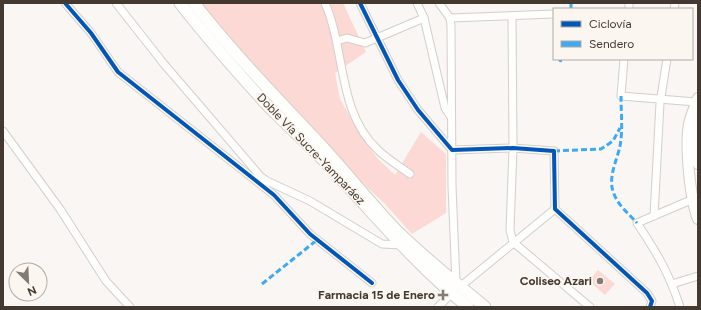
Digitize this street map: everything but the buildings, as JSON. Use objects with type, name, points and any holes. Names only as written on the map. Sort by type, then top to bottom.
[{"type":"highway","name":"Doble Vía Sucre-Yamparáez","points":[[180,3],[221,53],[271,108],[405,244],[456,289],[485,307]]},
{"type":"highway","name":"Doble Vía Sucre-Yamparáez","points":[[194,3],[264,86],[354,181],[405,244]]},
{"type":"highway","name":"Doble Vía Sucre-Yamparáez","points":[[456,289],[468,307]]},
{"type":"main road","points":[[697,100],[689,125],[694,132],[698,164]]},
{"type":"main road","points":[[698,118],[694,132],[695,197],[698,219]]},
{"type":"street","points":[[65,3],[91,33],[118,72],[264,183],[310,201],[382,244],[405,244]]},
{"type":"street","points":[[116,3],[164,64],[274,195],[317,240],[372,283]]},
{"type":"street","points":[[325,3],[332,19],[347,98],[363,132],[378,150],[410,174]]},
{"type":"street","points":[[360,3],[398,80],[414,104],[452,150]]},
{"type":"street","points":[[417,3],[424,18],[446,108],[452,118]]},
{"type":"street","points":[[439,3],[450,18],[452,186],[456,289]]},
{"type":"street","points":[[450,18],[553,14]]},
{"type":"street","points":[[512,16],[513,148],[510,230],[513,242],[588,306]]},
{"type":"street","points":[[337,41],[347,38],[365,43],[424,18]]},
{"type":"street","points":[[624,60],[621,96],[697,100]]},
{"type":"street","points":[[654,216],[660,99],[667,60]]},
{"type":"street","points":[[3,131],[60,209],[106,281],[130,307]]},
{"type":"street","points":[[452,150],[513,148],[554,151],[556,209],[647,293],[652,301],[650,307]]},
{"type":"street","points":[[680,307],[672,284],[659,256],[637,223],[695,197]]},
{"type":"street","points":[[438,307],[456,289],[556,209]]},
{"type":"street","points":[[672,284],[698,276]]},
{"type":"shaded area","points":[[192,3],[343,3],[366,52],[335,73],[340,99],[361,136],[378,159],[395,175],[421,132],[446,154],[446,213],[412,234],[384,203],[309,132]]},
{"type":"shaded area","points":[[598,270],[615,284],[605,295],[589,281]]},
{"type":"marked path","points":[[571,3],[571,8]]},
{"type":"marked path","points":[[621,96],[621,140],[613,170],[612,188],[618,202],[637,223]]},
{"type":"marked path","points":[[554,151],[601,149],[613,141],[620,128]]},
{"type":"marked path","points":[[262,284],[317,240]]},
{"type":"cycle path","points":[[65,3],[91,33],[118,72],[274,195],[310,234],[372,283]]},
{"type":"cycle path","points":[[360,3],[398,80],[418,110],[452,150],[513,148],[554,151],[555,209],[647,293],[652,301],[650,307]]},
{"type":"place","name":"Coliseo Azari","points":[[600,281]]},
{"type":"place","name":"Farmacia 15 de Enero","points":[[443,295]]}]
